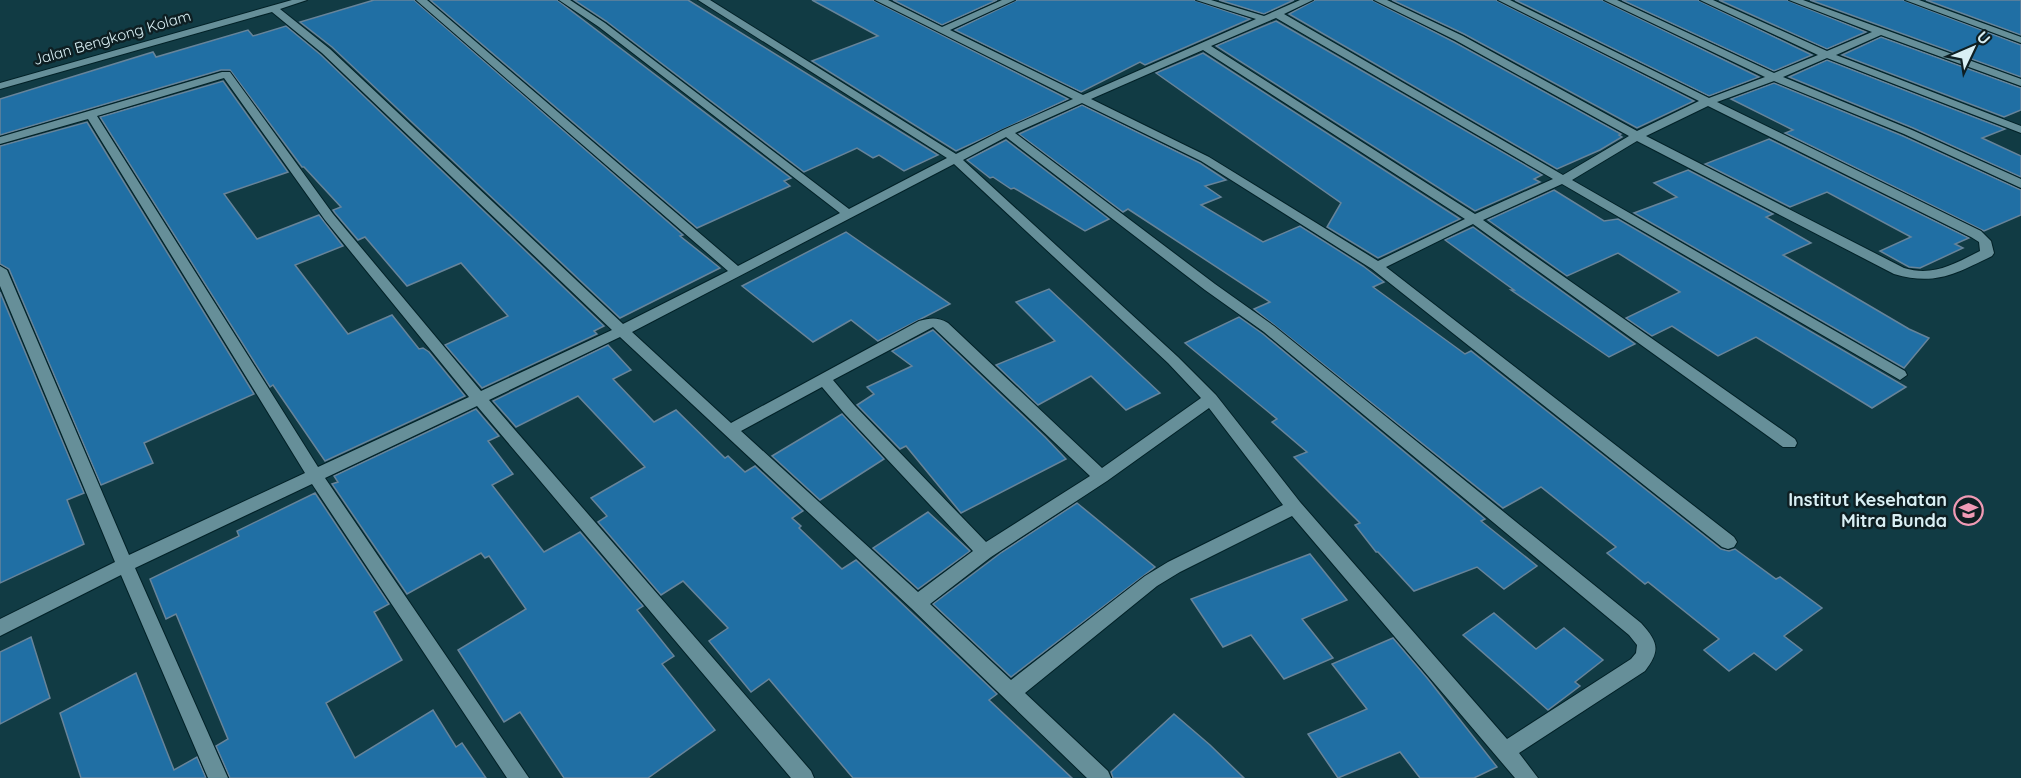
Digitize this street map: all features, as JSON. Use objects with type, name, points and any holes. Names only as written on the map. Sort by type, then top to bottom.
[{"type":"street","name":"Jalan Bengkong Kolam","points":[[0,86],[302,0]]},
{"type":"street","points":[[421,0],[737,272]]},
{"type":"street","points":[[564,0],[602,25],[847,213]]},
{"type":"street","points":[[703,0],[954,158],[1173,360],[1211,399],[1294,507],[1528,778]]},
{"type":"street","points":[[880,0],[1205,159],[1377,266],[1728,542]]},
{"type":"street","points":[[943,30],[1010,0]]},
{"type":"street","points":[[1201,0],[1271,16],[1564,179],[1900,375]]},
{"type":"street","points":[[0,628],[478,397],[622,331],[1007,132],[1308,0]]},
{"type":"street","points":[[1379,0],[1459,38],[1637,136],[1912,276],[1939,276],[1987,254],[1985,241],[1976,234],[1503,0]]},
{"type":"street","points":[[1609,0],[1774,77],[1908,132],[2021,184]]},
{"type":"street","points":[[1705,0],[1825,54],[2021,130]]},
{"type":"street","points":[[1794,0],[2021,83]]},
{"type":"street","points":[[1910,0],[2021,40]]},
{"type":"street","points":[[273,8],[326,51],[1101,778]]},
{"type":"street","points":[[1377,266],[1564,179],[1637,136],[1707,102],[1774,77],[1882,31]]},
{"type":"street","points":[[1205,47],[1474,219],[1789,443]]},
{"type":"street","points":[[0,141],[225,74],[330,218],[478,397],[804,778]]},
{"type":"street","points":[[90,113],[315,475],[519,778]]},
{"type":"street","points":[[1007,132],[1210,287],[1269,328],[1635,629],[1647,643],[1645,656],[1638,665],[1505,751]]},
{"type":"street","points":[[0,270],[125,566],[218,778]]},
{"type":"street","points":[[729,431],[924,324],[935,322],[943,326],[1101,477]]},
{"type":"street","points":[[824,379],[849,409],[986,552]]},
{"type":"street","points":[[917,603],[986,552],[1101,477],[1211,399]]},
{"type":"street","points":[[1011,692],[1151,581],[1174,567],[1294,507]]},
{"type":"building","points":[[374,0],[414,0],[683,235],[680,236],[720,268],[620,318],[332,47],[300,22]]},
{"type":"building","points":[[430,0],[557,0],[791,178],[784,181],[790,186],[697,228]]},
{"type":"building","points":[[574,0],[688,0],[938,155],[904,171],[879,155],[873,158],[857,148],[804,172],[606,21]]},
{"type":"building","points":[[812,0],[873,0],[1068,99],[956,151],[812,61],[878,36]]},
{"type":"building","points":[[893,0],[997,0],[942,25]]},
{"type":"building","points":[[1017,0],[1194,0],[1250,19],[1145,65],[1140,62],[1081,92],[955,30]]},
{"type":"building","points":[[1219,0],[1294,0],[1264,14]]},
{"type":"building","points":[[1315,0],[1372,0],[1454,42],[1621,134],[1619,135],[1622,137],[1600,150],[1557,169],[1289,14]]},
{"type":"building","points":[[1392,0],[1496,0],[1694,101],[1637,128],[1464,34]]},
{"type":"building","points":[[1515,0],[1602,0],[1759,77],[1709,96]]},
{"type":"building","points":[[1622,0],[1698,0],[1812,55],[1774,71]]},
{"type":"building","points":[[1719,0],[1787,0],[1866,32],[1827,49]]},
{"type":"building","points":[[1810,0],[1903,0],[2021,45],[2021,77]]},
{"type":"building","points":[[1926,0],[2021,0],[2021,35]]},
{"type":"building","points":[[1276,21],[1542,175],[1534,179],[1540,182],[1475,211],[1216,46]]},
{"type":"building","points":[[286,26],[321,55],[604,326],[594,331],[597,334],[482,388],[445,345],[508,316],[461,263],[407,286],[365,237],[358,240],[335,213],[333,210],[341,207],[302,167],[230,70],[221,70],[0,135],[0,99],[153,52],[156,57],[248,30],[253,36]]},
{"type":"building","points":[[1881,37],[2021,88],[2021,110],[2004,117],[1842,55]]},
{"type":"building","points":[[1203,53],[1460,219],[1378,258],[1327,227],[1341,203],[1156,73]]},
{"type":"building","points":[[1827,60],[2005,129],[1982,138],[2021,156],[2021,177],[1913,128],[1789,77]]},
{"type":"building","points":[[223,81],[288,172],[224,194],[257,239],[319,215],[343,246],[295,265],[348,334],[392,315],[419,349],[423,348],[429,352],[465,396],[325,461],[273,385],[270,387],[100,117]]},
{"type":"building","points":[[1774,83],[1903,136],[2021,190],[2021,215],[1984,231],[1785,133],[1793,130],[1731,99]]},
{"type":"building","points":[[1082,105],[1200,163],[1226,180],[1205,186],[1221,197],[1201,205],[1263,242],[1300,226],[1363,266],[1384,282],[1373,287],[1465,354],[1471,351],[1721,549],[1729,551],[1735,549],[1776,579],[1780,577],[1822,608],[1784,636],[1802,650],[1776,670],[1754,653],[1729,671],[1704,650],[1719,639],[1648,582],[1645,584],[1607,553],[1616,547],[1541,487],[1503,508],[1254,309],[1270,302],[1128,209],[1123,212],[1019,134]]},
{"type":"building","points":[[87,122],[254,394],[144,443],[153,463],[101,485],[9,269],[0,264],[0,146]]},
{"type":"building","points":[[1769,139],[1969,238],[1955,244],[1963,248],[1920,268],[1909,267],[1880,251],[1911,237],[1827,192],[1790,207],[1705,164]]},
{"type":"building","points":[[1006,140],[1109,219],[1085,231],[1014,188],[1011,189],[993,177],[990,178],[967,160]]},
{"type":"building","points":[[1688,170],[1773,214],[1766,217],[1811,243],[1783,255],[1909,329],[1929,338],[1904,368],[1634,213],[1677,197],[1654,183]]},
{"type":"building","points":[[1554,190],[1604,221],[1618,219],[1906,387],[1872,408],[1756,337],[1718,356],[1672,326],[1652,336],[1626,318],[1680,292],[1618,253],[1567,276],[1488,220]]},
{"type":"building","points":[[1473,227],[1635,344],[1609,357],[1511,290],[1514,290],[1445,240]]},
{"type":"building","points":[[846,232],[950,304],[878,341],[851,320],[813,342],[742,286]]},
{"type":"building","points":[[1049,289],[1160,393],[1126,410],[1091,376],[1038,405],[996,365],[1055,341],[1016,302]]},
{"type":"building","points":[[0,292],[84,493],[67,500],[84,544],[0,583]]},
{"type":"building","points":[[1239,317],[1263,334],[1485,519],[1481,521],[1537,566],[1504,589],[1477,567],[1414,591],[1376,552],[1355,525],[1360,523],[1294,457],[1307,452],[1272,422],[1277,419],[1185,343]]},
{"type":"building","points":[[933,330],[1066,459],[961,513],[906,446],[900,449],[857,405],[874,394],[867,387],[912,366],[892,351]]},
{"type":"building","points":[[608,345],[631,370],[613,379],[654,422],[676,410],[725,458],[728,456],[745,472],[755,466],[803,511],[792,518],[801,526],[799,528],[842,569],[856,560],[997,694],[989,700],[1072,778],[853,778],[769,679],[751,692],[709,641],[728,628],[683,581],[661,595],[598,522],[607,516],[591,498],[645,467],[578,396],[516,427],[493,401]]},
{"type":"building","points":[[476,409],[499,436],[488,441],[513,474],[492,485],[544,552],[580,532],[643,606],[637,610],[674,656],[662,664],[715,730],[648,778],[564,778],[520,712],[504,722],[458,650],[526,609],[489,556],[485,558],[481,553],[407,594],[332,484],[338,482],[334,476]]},
{"type":"building","points":[[842,414],[884,459],[820,500],[772,456]]},
{"type":"building","points":[[315,493],[389,604],[374,612],[402,660],[326,703],[355,758],[433,710],[456,747],[462,743],[486,778],[230,778],[216,746],[228,739],[176,614],[166,619],[150,579],[239,536],[237,531]]},
{"type":"building","points":[[1077,503],[1155,567],[1011,677],[933,604],[1002,552]]},
{"type":"building","points":[[928,512],[970,551],[918,589],[873,548]]},
{"type":"building","points":[[1310,554],[1347,600],[1302,619],[1333,658],[1284,679],[1251,635],[1223,647],[1191,599]]},
{"type":"building","points":[[1494,613],[1536,649],[1564,628],[1603,660],[1575,682],[1580,686],[1548,710],[1463,635]]},
{"type":"building","points":[[31,637],[50,698],[0,724],[0,652]]},
{"type":"building","points":[[1393,638],[1497,767],[1474,778],[1420,778],[1400,752],[1338,778],[1308,734],[1367,709],[1332,664]]},
{"type":"building","points":[[136,673],[174,770],[197,757],[206,778],[81,778],[60,713]]},
{"type":"building","points":[[1174,714],[1244,778],[1113,778],[1111,772]]},
{"type":"place","name":"Institut Kesehatan Mitra Bunda","points":[[1968,510]]}]
